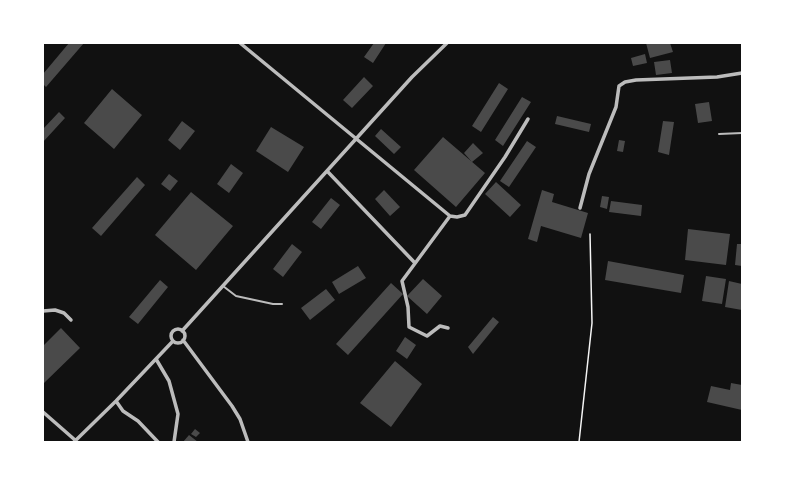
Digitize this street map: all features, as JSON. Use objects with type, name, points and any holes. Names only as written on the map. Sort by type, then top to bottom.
[{"type":"street","points":[[240,43],[450,216],[457,217],[465,214],[505,157],[528,118]]},
{"type":"street","points":[[182,331],[328,172],[412,77],[447,43]]},
{"type":"street","points":[[580,208],[589,174],[616,107],[619,86],[625,82],[636,80],[717,77],[742,73]]},
{"type":"street","points":[[328,172],[415,263]]},
{"type":"street","points":[[448,328],[440,326],[427,336],[409,327],[408,306],[402,281],[450,216]]},
{"type":"street","points":[[43,310],[55,310],[64,313],[71,320]]},
{"type":"street","points":[[173,340],[171,336],[173,331],[178,329],[182,331]]},
{"type":"street","points":[[182,331],[184,335],[183,340],[240,419],[248,442]]},
{"type":"street","points":[[173,340],[178,342],[183,340]]},
{"type":"street","points":[[43,412],[75,441],[116,401],[173,340]]},
{"type":"street","points":[[156,359],[169,381],[178,414],[173,442]]},
{"type":"street","points":[[116,401],[123,411],[138,421],[158,442]]},
{"type":"lane","points":[[719,134],[742,132]]},
{"type":"lane","points":[[223,286],[236,296],[273,304],[282,304]]},
{"type":"path","points":[[578,442],[592,323],[590,234]]},
{"type":"building","points":[[69,43],[84,43],[46,87],[43,84],[43,74]]},
{"type":"building","points":[[374,43],[386,43],[373,63],[364,57]]},
{"type":"building","points":[[646,43],[670,43],[673,52],[650,58]]},
{"type":"building","points":[[645,54],[647,63],[633,66],[631,58]]},
{"type":"building","points":[[670,60],[672,73],[656,75],[654,62]]},
{"type":"building","points":[[364,77],[373,86],[352,108],[343,100]]},
{"type":"building","points":[[499,83],[508,89],[481,132],[472,126]]},
{"type":"building","points":[[112,89],[142,115],[114,149],[84,123]]},
{"type":"building","points":[[522,97],[531,102],[503,146],[495,140]]},
{"type":"building","points":[[709,102],[712,121],[698,123],[695,104]]},
{"type":"building","points":[[59,112],[65,118],[43,142],[43,129]]},
{"type":"building","points":[[557,116],[591,124],[589,132],[555,124]]},
{"type":"building","points":[[182,121],[195,131],[180,150],[168,140]]},
{"type":"building","points":[[663,121],[674,122],[669,155],[658,152]]},
{"type":"building","points":[[271,127],[304,147],[288,172],[256,151]]},
{"type":"building","points":[[381,129],[401,147],[394,154],[375,136]]},
{"type":"building","points":[[443,137],[485,173],[456,207],[414,170]]},
{"type":"building","points":[[619,140],[625,141],[623,152],[617,151]]},
{"type":"building","points":[[527,141],[536,147],[509,187],[500,181]]},
{"type":"building","points":[[473,143],[483,153],[472,162],[464,153]]},
{"type":"building","points":[[231,164],[243,173],[229,193],[217,184]]},
{"type":"building","points":[[169,174],[178,181],[170,191],[161,184]]},
{"type":"building","points":[[137,177],[145,185],[101,236],[92,228]]},
{"type":"building","points":[[496,182],[521,205],[510,217],[485,194]]},
{"type":"building","points":[[384,190],[400,207],[390,216],[375,199]]},
{"type":"building","points":[[542,190],[554,194],[552,202],[588,213],[581,238],[541,226],[537,242],[528,239]]},
{"type":"building","points":[[191,192],[233,226],[196,270],[155,235]]},
{"type":"building","points":[[602,196],[609,197],[607,209],[600,207]]},
{"type":"building","points":[[331,198],[340,205],[321,229],[312,222]]},
{"type":"building","points":[[611,201],[642,205],[641,216],[609,212]]},
{"type":"building","points":[[688,229],[730,234],[726,265],[685,260]]},
{"type":"building","points":[[292,244],[302,252],[283,277],[273,269]]},
{"type":"building","points":[[737,244],[742,244],[742,266],[735,265]]},
{"type":"building","points":[[608,261],[684,275],[681,293],[605,280]]},
{"type":"building","points":[[358,266],[366,278],[339,294],[332,282]]},
{"type":"building","points":[[706,276],[726,279],[722,304],[702,301]]},
{"type":"building","points":[[423,279],[442,296],[427,314],[407,296]]},
{"type":"building","points":[[160,280],[168,287],[138,324],[129,317]]},
{"type":"building","points":[[729,281],[742,284],[742,310],[725,307]]},
{"type":"building","points":[[391,283],[403,294],[348,355],[336,344]]},
{"type":"building","points":[[326,289],[335,300],[310,320],[301,308]]},
{"type":"building","points":[[493,317],[499,322],[473,354],[468,347]]},
{"type":"building","points":[[61,328],[80,348],[43,384],[43,346]]},
{"type":"building","points":[[405,337],[416,345],[407,359],[396,351]]},
{"type":"building","points":[[395,361],[422,384],[391,427],[360,403]]},
{"type":"building","points":[[731,383],[742,385],[742,410],[707,402],[711,386],[730,390]]},
{"type":"building","points":[[195,429],[200,433],[196,437],[191,434]]},
{"type":"building","points":[[189,435],[198,442],[183,442]]}]
